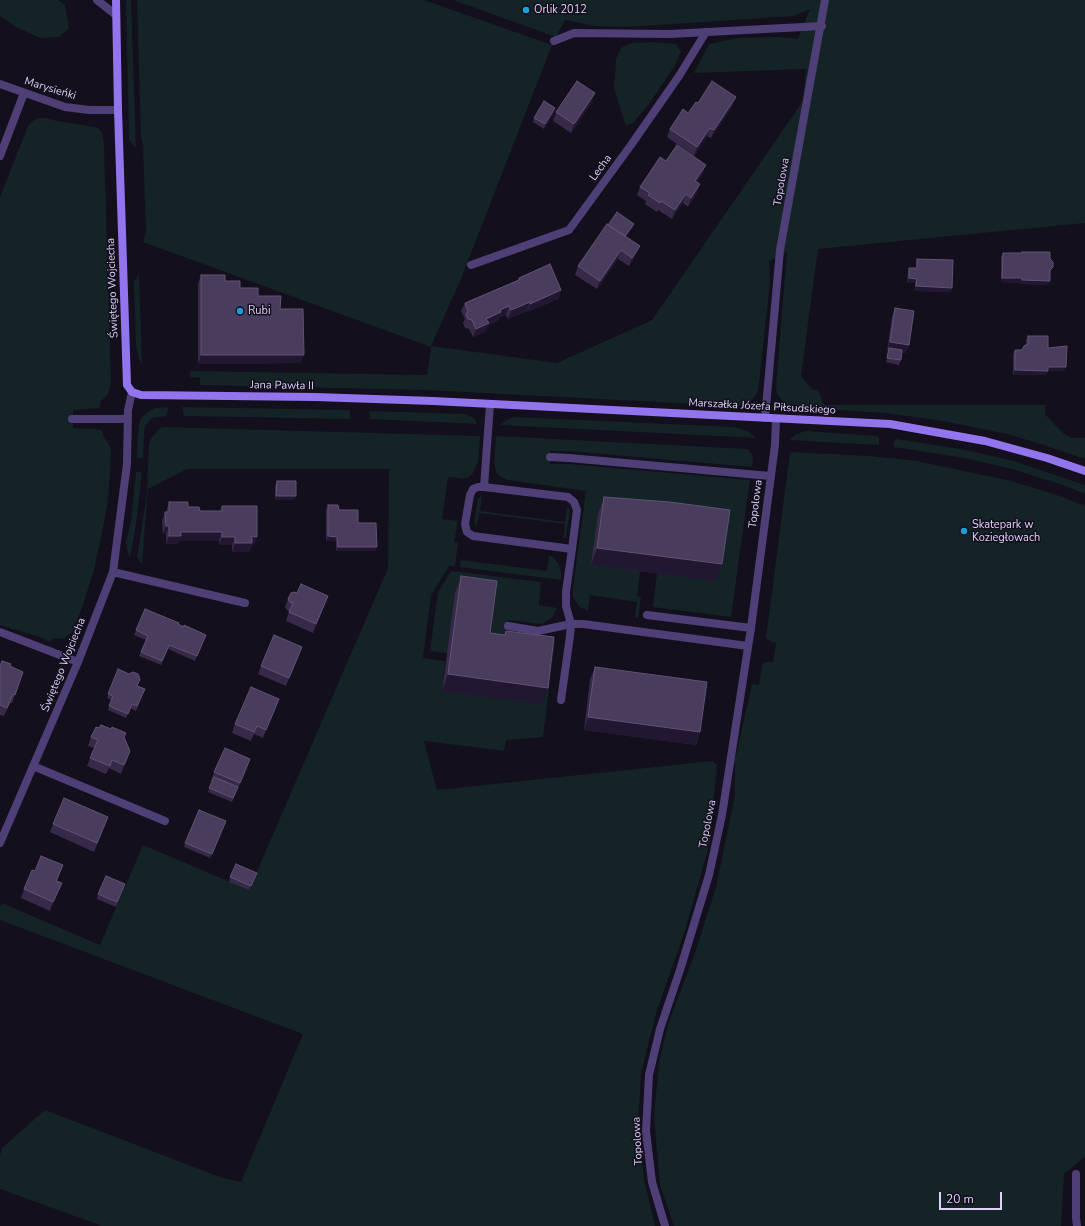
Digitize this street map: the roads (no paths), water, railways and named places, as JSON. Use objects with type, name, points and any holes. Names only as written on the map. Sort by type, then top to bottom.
[{"type":"street","points":[[97,0],[116,15]]},
{"type":"street","name":"Świętego Wojciecha","points":[[0,843],[78,662],[113,572],[127,464],[127,419],[132,392],[127,385],[116,0]]},
{"type":"street","name":"Topolowa","points":[[764,418],[780,250],[826,0]]},
{"type":"street","points":[[554,41],[574,34],[670,34],[822,26]]},
{"type":"street","name":"Lecha","points":[[471,265],[569,230],[659,106],[706,32]]},
{"type":"street","name":"Marysieńki","points":[[0,84],[65,107],[89,110],[118,110]]},
{"type":"street","points":[[0,156],[24,93]]},
{"type":"street","name":"Jana Pawła II","points":[[132,392],[141,395],[432,401]]},
{"type":"street","name":"Marszałka Józefa Piłsudskiego","points":[[432,401],[890,424],[984,440],[1047,458],[1085,471]]},
{"type":"street","points":[[484,487],[490,404]]},
{"type":"street","points":[[72,419],[127,419]]},
{"type":"street","name":"Topolowa","points":[[665,1226],[652,1182],[646,1130],[649,1075],[660,1029],[709,875],[722,814],[751,628],[775,445],[776,419]]},
{"type":"street","points":[[550,458],[569,458],[770,476]]},
{"type":"street","points":[[561,700],[571,624],[566,606],[566,592],[572,549],[577,510],[574,502],[568,497],[484,487],[473,489],[470,495],[465,524],[467,532],[473,536],[572,549]]},
{"type":"street","points":[[113,572],[245,603]]},
{"type":"street","points":[[647,615],[751,628]]},
{"type":"street","points":[[508,626],[538,631],[571,624],[583,624],[748,646]]},
{"type":"street","points":[[0,632],[78,662]]},
{"type":"street","points":[[33,766],[165,821]]},
{"type":"street","points":[[1076,1174],[1077,1226]]},
{"type":"place","name":"Orlik 2012","points":[[526,10]]},
{"type":"place","name":"Rubi","points":[[240,311]]},
{"type":"place","name":"Skatepark w Koziegłowach","points":[[964,531]]}]
